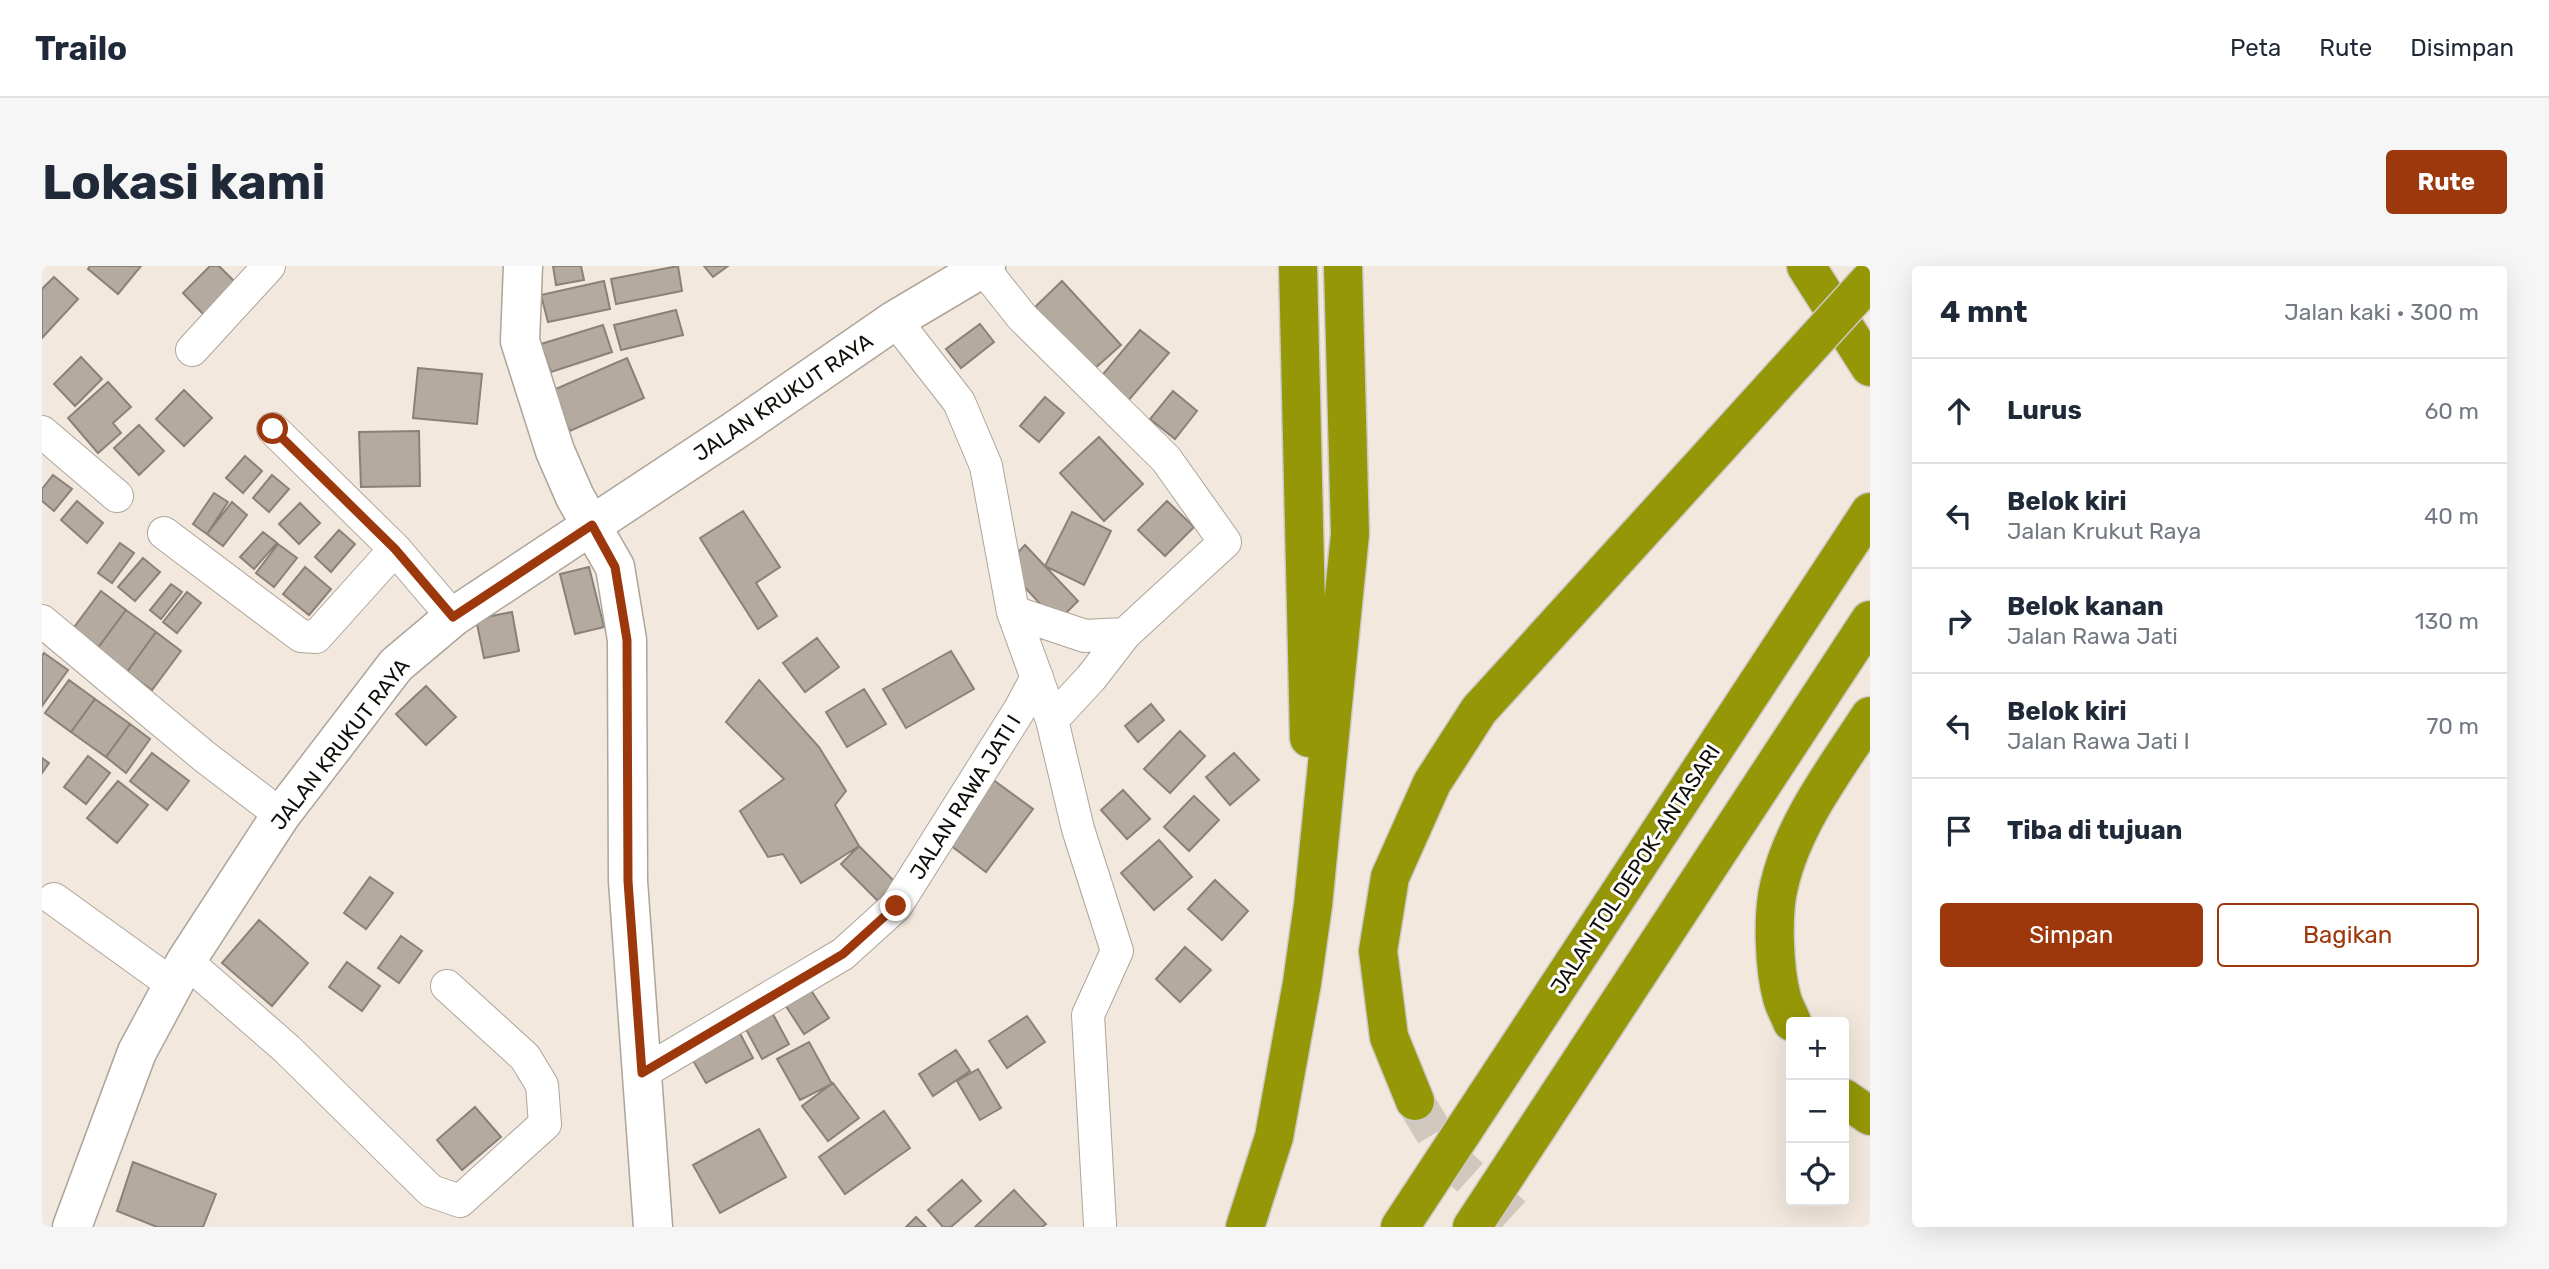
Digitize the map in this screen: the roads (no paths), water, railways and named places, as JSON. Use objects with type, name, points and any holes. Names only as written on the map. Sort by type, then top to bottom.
[{"type":"highway","points":[[1298,266],[1313,905]]},
{"type":"highway","points":[[1245,1227],[1274,1137],[1313,905],[1350,534],[1343,266]]},
{"type":"highway","points":[[1806,266],[1870,366]]},
{"type":"highway","points":[[1416,1101],[1389,1037],[1378,951],[1390,877],[1432,783],[1479,710],[1870,280]]},
{"type":"highway","name":"JALAN TOL DEPOK–ANTASARI","points":[[1400,1227],[1870,512]]},
{"type":"highway","points":[[1472,1227],[1870,620]]},
{"type":"highway","points":[[1790,1017],[1782,998],[1774,942],[1778,886],[1797,834],[1829,778],[1870,716]]},
{"type":"highway","points":[[1849,1101],[1870,1116]]},
{"type":"street","points":[[192,350],[269,266]]},
{"type":"street","points":[[523,266],[520,341],[555,451],[615,567],[627,640],[628,881],[653,1227]]},
{"type":"street","points":[[984,267],[1023,317],[1166,459],[1225,542],[1125,634],[1091,678],[1052,720]]},
{"type":"street","name":"JALAN KRUKUT RAYA","points":[[72,1227],[137,1052],[272,808],[396,666],[440,602],[984,267]]},
{"type":"street","points":[[895,320],[959,402],[986,466],[1013,612],[1052,720],[1078,830],[1117,951],[1088,1015],[1100,1224]]},
{"type":"street","points":[[273,429],[395,549],[440,602]]},
{"type":"street","points":[[42,432],[117,496]]},
{"type":"street","points":[[164,533],[301,636],[316,637],[395,549]]},
{"type":"street","points":[[1013,612],[1084,636],[1125,634]]},
{"type":"street","points":[[42,621],[272,808]]},
{"type":"street","name":"JALAN RAWA JATI I","points":[[642,1073],[843,954],[896,906],[1020,709],[1037,677]]},
{"type":"street","points":[[54,899],[179,972],[287,1049],[431,1191],[460,1201],[545,1124],[542,1085],[525,1057],[447,986]]},
{"type":"tunnel","points":[[1415,1101],[1450,1159],[1525,1227]]}]
